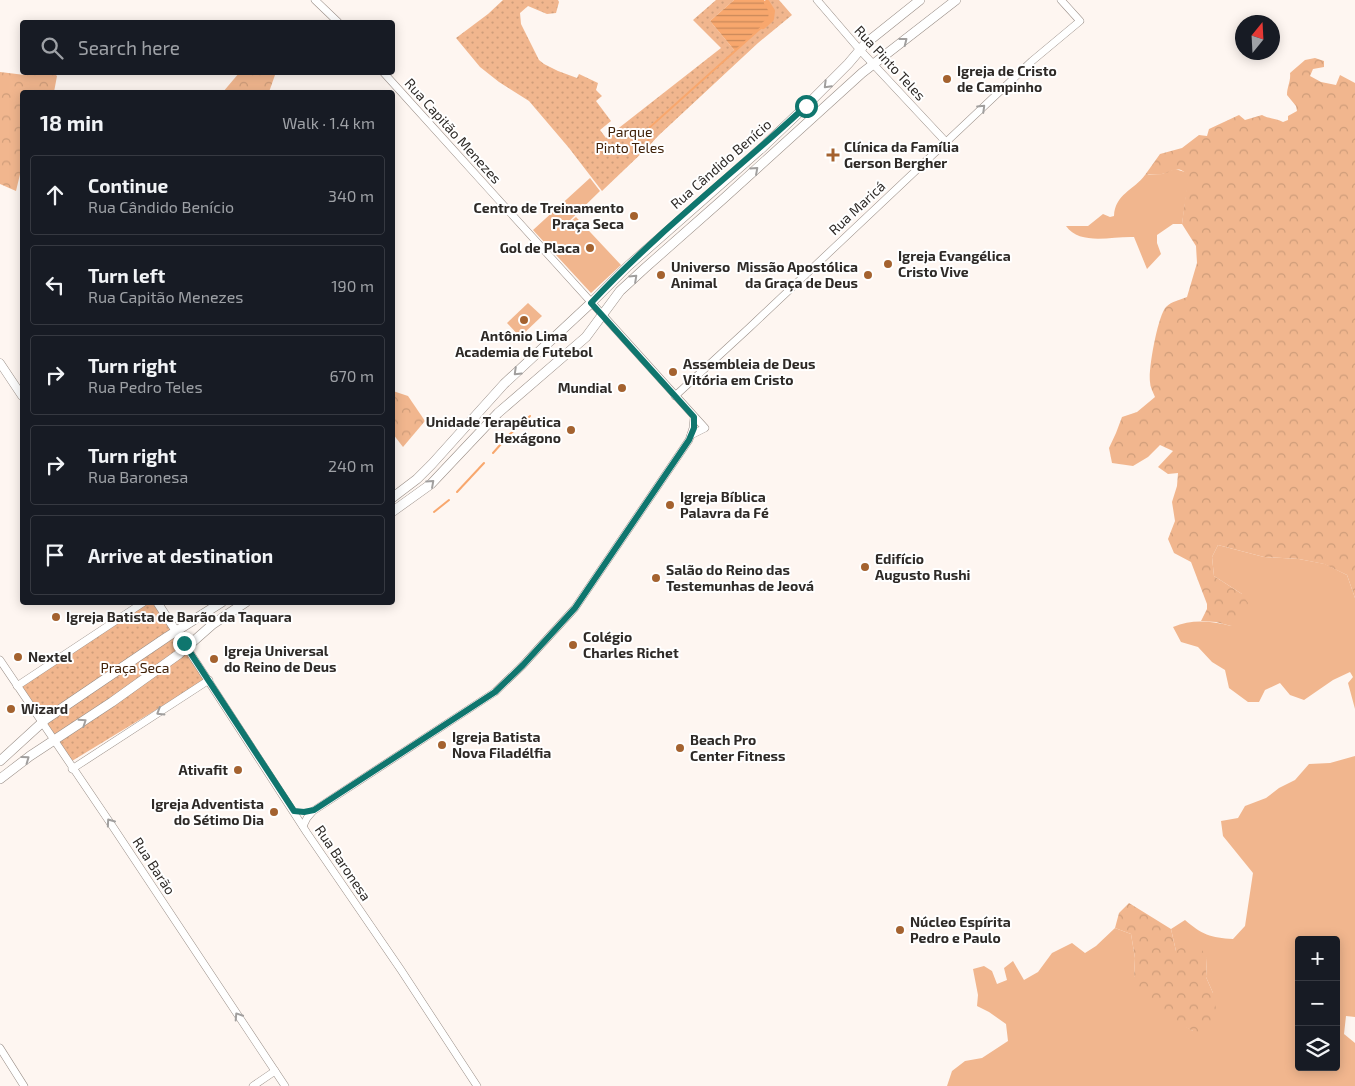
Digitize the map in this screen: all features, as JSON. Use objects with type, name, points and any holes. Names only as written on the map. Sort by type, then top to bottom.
[{"type":"main road","name":"Rua Cândido Benício","points":[[395,496],[417,479],[504,384],[642,253],[763,147],[876,34],[920,0]]},
{"type":"main road","name":"Rua Cândido Benício","points":[[395,510],[431,484],[498,413],[586,337],[620,291],[645,268],[873,64],[956,0]]},
{"type":"main road","points":[[0,363],[20,393]]},
{"type":"main road","name":"Rua Baronesa","points":[[158,605],[187,648]]},
{"type":"main road","points":[[0,761],[42,722],[217,605]]},
{"type":"main road","points":[[0,779],[30,756],[118,698],[187,648],[213,624],[242,605]]},
{"type":"street","points":[[315,0],[336,20]]},
{"type":"street","name":"Rua Pinto Teles","points":[[817,0],[860,50],[946,142]]},
{"type":"street","points":[[1061,0],[1072,12],[1071,28]]},
{"type":"street","name":"Rua Maricá","points":[[675,396],[1032,60],[1080,21],[1072,12]]},
{"type":"street","name":"Rua Capitão Menezes","points":[[386,75],[705,428],[692,435]]},
{"type":"street","points":[[303,826],[306,818],[314,810],[495,692],[523,665],[575,608],[692,435],[694,417]]},
{"type":"street","points":[[17,686],[139,605]]},
{"type":"street","name":"Rua Baronesa","points":[[187,648],[303,826],[477,1086]]},
{"type":"street","name":"Rua Barão","points":[[0,660],[285,1086]]},
{"type":"street","points":[[72,768],[209,680]]},
{"type":"street","points":[[294,811],[314,810]]},
{"type":"street","points":[[0,1048],[24,1086]]},
{"type":"street","points":[[254,1086],[275,1072]]},
{"type":"green space","name":"Parque Pinto Teles","points":[[503,0],[558,0],[556,13],[547,14],[528,6],[520,13],[521,24],[539,60],[544,64],[577,78],[579,74],[598,83],[596,90],[602,96],[596,101],[611,121],[600,130],[606,138],[721,48],[693,20],[716,0],[734,0],[710,21],[735,51],[771,19],[773,11],[765,0],[779,0],[792,15],[758,43],[648,147],[650,127],[696,86],[650,126],[647,148],[602,191],[529,101],[480,67],[456,38]]},
{"type":"green space","points":[[1315,58],[1324,61],[1324,67],[1313,69],[1310,76],[1321,82],[1336,85],[1340,75],[1355,83],[1355,598],[1347,575],[1324,564],[1299,559],[1264,557],[1218,545],[1212,557],[1214,576],[1242,594],[1248,603],[1246,619],[1231,626],[1201,621],[1207,609],[1207,604],[1191,562],[1174,553],[1168,539],[1175,521],[1172,502],[1177,486],[1178,473],[1168,474],[1158,467],[1173,451],[1160,445],[1148,457],[1133,466],[1112,463],[1109,448],[1122,417],[1137,412],[1155,397],[1150,386],[1150,376],[1154,343],[1160,320],[1168,305],[1187,297],[1197,263],[1196,246],[1182,224],[1188,176],[1182,170],[1145,175],[1160,154],[1182,148],[1199,135],[1207,136],[1209,129],[1239,115],[1245,120],[1262,115],[1283,122],[1288,120],[1288,116],[1297,111],[1296,106],[1287,95],[1290,73],[1305,60]]},
{"type":"green space","points":[[0,72],[20,75],[56,75],[54,90],[20,90],[20,174],[16,191],[0,184]]},
{"type":"green space","points":[[237,75],[275,75],[270,90],[225,90]]},
{"type":"green space","points":[[1175,169],[1185,172],[1189,176],[1182,224],[1173,224],[1157,235],[1157,243],[1161,254],[1147,269],[1134,237],[1088,238],[1079,236],[1066,226],[1088,226],[1103,214],[1110,217],[1114,216],[1121,197],[1145,175],[1162,174]]},
{"type":"green space","points":[[590,178],[600,191],[559,231],[576,217],[621,265],[591,293],[533,230]]},
{"type":"green space","name":"Antônio Lima Academia de Futebol","points":[[528,303],[542,316],[520,337],[507,323]]},
{"type":"green space","points":[[395,392],[408,396],[425,421],[403,447],[395,437]]},
{"type":"green space","points":[[1218,545],[1264,557],[1299,559],[1325,564],[1347,575],[1355,598],[1355,709],[1348,683],[1353,677],[1350,672],[1333,680],[1304,700],[1290,695],[1280,683],[1265,690],[1259,702],[1248,702],[1229,688],[1225,670],[1212,662],[1198,647],[1181,642],[1173,627],[1180,624],[1202,622],[1231,626],[1242,594],[1214,576],[1212,557]]},
{"type":"green space","name":"Praça Seca","points":[[144,605],[154,605],[205,680],[72,761],[20,688]]},
{"type":"green space","points":[[1355,756],[1355,1017],[1346,1016],[1344,1034],[1355,1043],[1355,1086],[947,1086],[952,1071],[965,1061],[982,1058],[1008,1041],[1006,1024],[977,1006],[978,995],[973,969],[984,966],[992,971],[997,984],[1007,980],[1004,968],[1013,961],[1024,980],[1038,972],[1052,953],[1072,943],[1085,953],[1096,946],[1115,928],[1131,934],[1135,958],[1134,976],[1178,1022],[1193,1031],[1213,993],[1206,977],[1207,958],[1176,951],[1171,929],[1185,920],[1196,929],[1207,934],[1218,938],[1233,939],[1245,926],[1253,873],[1223,836],[1221,821],[1238,818],[1245,806],[1266,798],[1279,788],[1295,780],[1309,764],[1330,763]]},
{"type":"green space","points":[[1129,903],[1171,929],[1176,951],[1197,942],[1207,958],[1206,977],[1213,993],[1217,1014],[1207,1034],[1193,1031],[1157,1013],[1144,999],[1134,976],[1135,958],[1131,934],[1115,928],[1119,913]]},
{"type":"shaded area","points":[[734,0],[764,0],[772,11],[770,19],[735,51],[710,21]]},
{"type":"waterway","points":[[763,26],[771,19],[772,11],[767,3]]},
{"type":"waterway","points":[[647,150],[650,127],[763,26]]},
{"type":"waterway","points":[[493,453],[530,416]]},
{"type":"waterway","points":[[457,492],[484,463]]},
{"type":"waterway","points":[[434,512],[449,500]]},
{"type":"place","name":"Igreja de Cristo de Campinho","points":[[947,79]]},
{"type":"place","name":"Clínica da Família Gerson Bergher","points":[[833,155]]},
{"type":"place","name":"Centro de Treinamento Praça Seca","points":[[634,216]]},
{"type":"place","name":"Gol de Placa","points":[[590,248]]},
{"type":"place","name":"Igreja Evangélica Cristo Vive","points":[[888,264]]},
{"type":"place","name":"Universo Animal","points":[[661,275]]},
{"type":"place","name":"Missão Apostólica da Graça de Deus","points":[[868,275]]},
{"type":"place","name":"Antônio Lima Academia de Futebol","points":[[524,320]]},
{"type":"place","name":"Assembleia de Deus Vitória em Cristo","points":[[673,372]]},
{"type":"place","name":"Mundial","points":[[622,388]]},
{"type":"place","name":"Unidade Terapêutica Hexágono","points":[[571,430]]},
{"type":"place","name":"Igreja Bíblica Palavra da Fé","points":[[670,505]]},
{"type":"place","name":"Edifício Augusto Rushi","points":[[865,567]]},
{"type":"place","name":"Salão do Reino das Testemunhas de Jeová","points":[[656,578]]},
{"type":"place","name":"Igreja Batista de Barão da Taquara","points":[[56,617]]},
{"type":"place","name":"Colégio Charles Richet","points":[[573,645]]},
{"type":"place","name":"Nextel","points":[[18,657]]},
{"type":"place","name":"Igreja Universal do Reino de Deus","points":[[214,659]]},
{"type":"place","name":"Wizard","points":[[11,709]]},
{"type":"place","name":"Igreja Batista Nova Filadélfia","points":[[442,745]]},
{"type":"place","name":"Beach Pro Center Fitness","points":[[680,748]]},
{"type":"place","name":"Ativafit","points":[[238,770]]},
{"type":"place","name":"Igreja Adventista do Sétimo Dia","points":[[274,812]]},
{"type":"place","name":"Núcleo Espírita Pedro e Paulo","points":[[900,930]]},
{"type":"route","points":[[184,643],[294,811],[314,810],[495,692],[544,643],[575,608],[689,440],[694,428],[694,417],[591,303],[628,266],[763,147],[806,106]]}]
